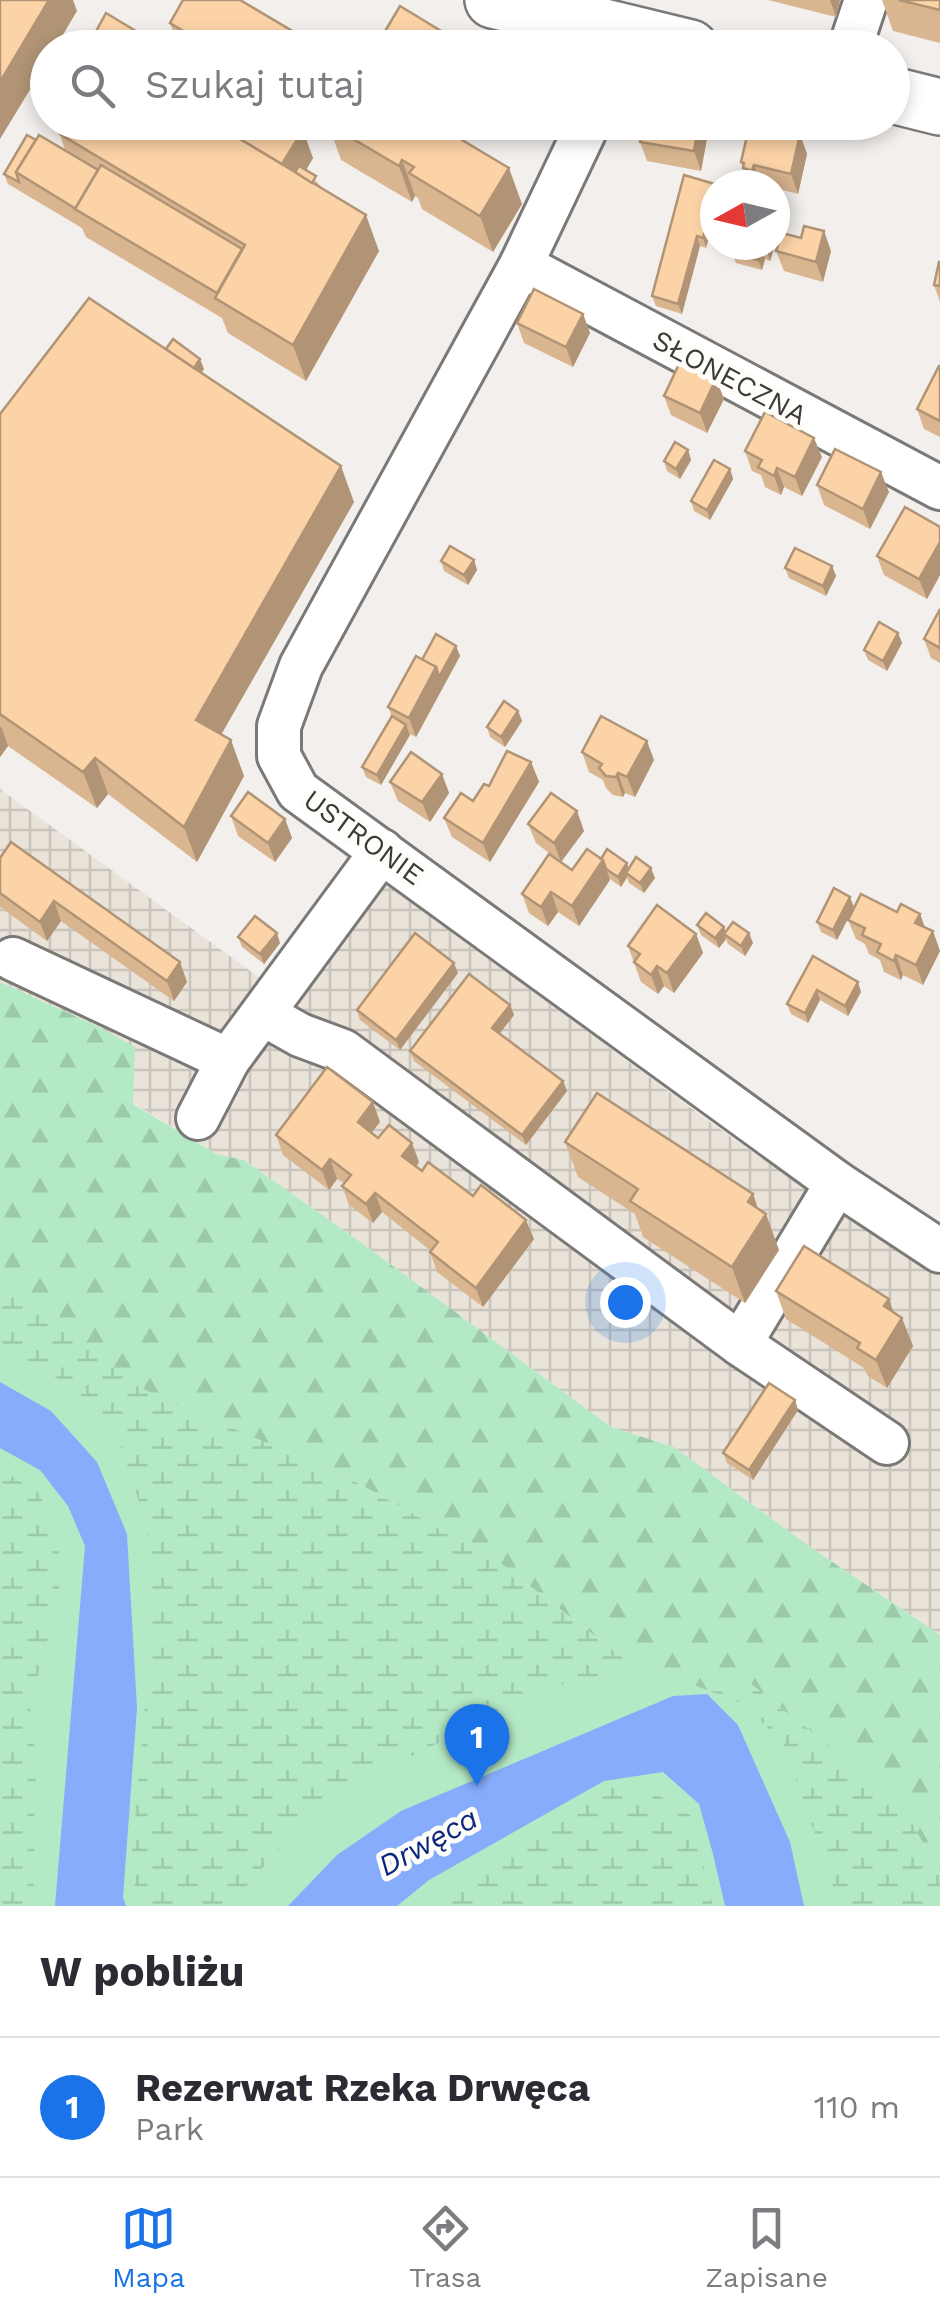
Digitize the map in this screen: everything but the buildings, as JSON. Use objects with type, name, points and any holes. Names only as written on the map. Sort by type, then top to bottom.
[{"type":"main road","points":[[493,0],[588,30]]},
{"type":"main road","points":[[910,100],[940,107]]},
{"type":"street","points":[[856,30],[866,0]]},
{"type":"street","name":"USTRONIE","points":[[580,140],[520,265],[302,666],[279,726],[280,756],[298,791],[837,1183],[940,1251]]},
{"type":"street","name":"SŁONECZNA","points":[[520,265],[940,488]]},
{"type":"street","points":[[198,1118],[228,1060],[382,851]]},
{"type":"street","points":[[13,959],[228,1060]]},
{"type":"street","points":[[263,1014],[300,1036],[343,1051],[740,1344],[886,1443]]},
{"type":"street","points":[[740,1344],[837,1183]]},
{"type":"shaded area","points":[[0,789],[261,979],[375,875],[710,1122],[853,1222],[940,1277],[940,1635],[806,1544],[674,1447],[611,1427],[244,1160],[216,1154],[133,1103],[97,1026],[0,982]]},
{"type":"green space","points":[[0,982],[135,1047],[133,1104],[216,1154],[244,1160],[611,1427],[674,1447],[806,1544],[940,1635],[940,1875],[900,1801],[707,1694],[673,1696],[496,1560],[354,1481],[134,1386],[0,1271]]},
{"type":"green space","points":[[0,1271],[134,1385],[354,1481],[496,1560],[673,1696],[288,1906],[126,1906],[137,1708],[0,1382]]},
{"type":"green space","points":[[0,1343],[77,1390],[120,1444],[146,1523],[152,1626],[132,1853],[135,1888],[154,1906],[33,1906],[36,1760],[30,1706],[59,1596],[59,1550],[40,1494],[0,1469]]},
{"type":"green space","points":[[0,1448],[68,1506],[55,1906],[0,1906]]},
{"type":"green space","points":[[644,1666],[739,1702],[783,1741],[840,1906],[713,1906],[693,1817],[650,1790],[605,1781],[596,1793],[433,1906],[229,1906],[285,1842],[357,1782],[559,1685]]},
{"type":"green space","points":[[741,1676],[900,1801],[940,1875],[940,1906],[804,1906],[707,1694]]},
{"type":"green space","points":[[663,1772],[699,1804],[725,1906],[397,1906],[604,1781]]},
{"type":"water","points":[[0,1382],[51,1411],[97,1462],[127,1534],[137,1708],[123,1897],[126,1906],[55,1906],[85,1546],[68,1506],[40,1470],[0,1448]]},
{"type":"water","name":"Drwęca","points":[[707,1694],[738,1725],[790,1842],[804,1906],[725,1906],[699,1804],[663,1772],[604,1781],[429,1880],[397,1906],[288,1906],[337,1855],[401,1811],[673,1696]]},
{"type":"place","name":"Rezerwat Rzeka Drwęca","points":[[477,1786]]}]
